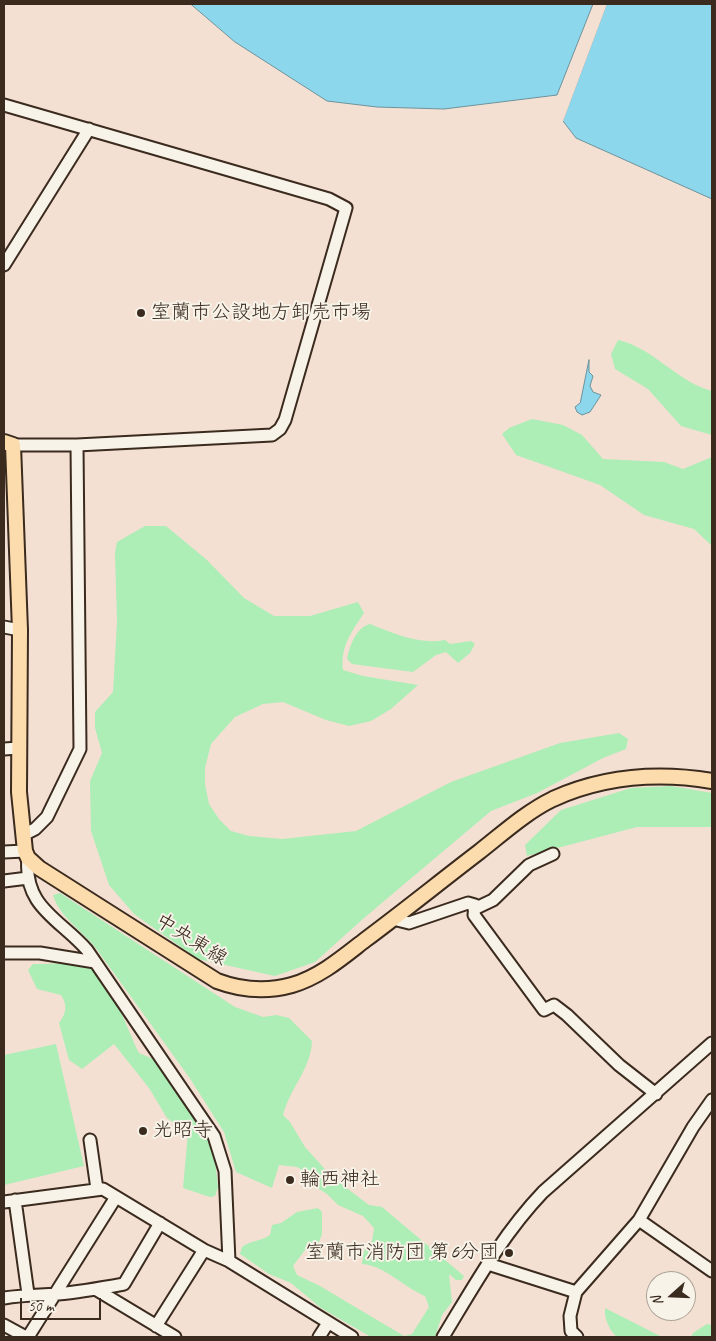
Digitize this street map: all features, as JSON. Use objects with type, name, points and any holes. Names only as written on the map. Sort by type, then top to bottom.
[{"type":"main road","points":[[8,444],[11,628],[19,748],[19,792],[23,835],[27,854]]},
{"type":"main road","name":"中央東線","points":[[27,854],[39,868],[217,982],[240,988],[277,988],[311,978],[328,968],[516,823],[552,800],[580,788],[630,777],[658,776],[712,781]]},
{"type":"street","points":[[4,105],[329,199],[346,208],[289,409],[280,429],[272,435],[260,438],[77,445],[8,444]]},
{"type":"street","points":[[4,266],[89,129]]},
{"type":"street","points":[[23,835],[35,829],[48,817],[80,749],[77,445]]},
{"type":"street","points":[[4,749],[19,748]]},
{"type":"street","points":[[4,852],[27,854],[28,878],[32,893],[41,907],[76,938],[96,962],[214,1136],[225,1171],[230,1261]]},
{"type":"street","points":[[474,909],[494,900],[529,865],[553,854]]},
{"type":"street","points":[[4,881],[28,878]]},
{"type":"street","points":[[393,919],[410,923],[468,903],[475,905],[474,915],[544,1010],[554,1006],[567,1015],[618,1065],[656,1094]]},
{"type":"street","points":[[4,952],[40,953],[96,962]]},
{"type":"street","points":[[443,1337],[519,1218],[543,1192],[712,1043]]},
{"type":"street","points":[[577,1337],[571,1331],[570,1316],[576,1292],[639,1220],[693,1127],[712,1100]]},
{"type":"street","points":[[90,1140],[97,1189]]},
{"type":"street","points":[[28,1294],[10,1201],[103,1189],[204,1250],[230,1261],[352,1337]]},
{"type":"street","points":[[4,1325],[27,1337],[116,1197]]},
{"type":"street","points":[[639,1220],[712,1271]]},
{"type":"street","points":[[4,1298],[28,1294],[56,1294],[97,1290],[124,1284],[160,1223]]},
{"type":"street","points":[[156,1326],[204,1250]]},
{"type":"street","points":[[488,1264],[576,1292]]},
{"type":"street","points":[[97,1290],[175,1337]]},
{"type":"street","points":[[319,1337],[328,1323]]},
{"type":"green space","points":[[618,340],[643,350],[699,387],[712,391],[712,435],[681,426],[648,389],[615,369],[611,354]]},
{"type":"green space","points":[[532,419],[563,425],[582,435],[603,459],[664,462],[683,469],[712,457],[712,546],[694,529],[644,515],[600,485],[516,455],[502,434],[509,428]]},
{"type":"green space","points":[[145,526],[166,526],[207,560],[244,598],[274,616],[310,616],[358,602],[364,613],[351,633],[345,647],[343,670],[363,676],[418,685],[391,709],[371,721],[349,726],[326,720],[283,702],[263,704],[235,717],[211,744],[205,768],[205,784],[209,804],[219,819],[231,831],[249,836],[282,839],[356,831],[451,782],[560,743],[619,733],[628,739],[626,749],[603,758],[537,793],[491,811],[315,962],[275,976],[198,959],[134,914],[109,885],[91,831],[90,781],[102,753],[95,728],[95,712],[113,692],[117,621],[115,553],[117,542]]},
{"type":"green space","points":[[370,624],[416,640],[445,640],[450,644],[471,641],[475,644],[470,653],[458,663],[446,652],[436,655],[413,672],[352,664],[347,659],[352,643],[360,629]]},
{"type":"green space","points":[[671,786],[712,793],[712,827],[637,827],[527,856],[525,845],[561,810],[631,788]]},
{"type":"green space","points":[[60,893],[235,1007],[263,1017],[276,1015],[289,1018],[312,1041],[308,1061],[290,1096],[283,1115],[290,1122],[305,1147],[332,1177],[369,1205],[382,1207],[464,1276],[462,1280],[456,1280],[449,1274],[452,1302],[442,1315],[435,1337],[371,1337],[321,1308],[291,1283],[269,1274],[240,1254],[242,1247],[245,1245],[270,1235],[272,1225],[281,1223],[297,1212],[318,1208],[322,1212],[322,1234],[319,1242],[305,1250],[293,1266],[297,1275],[320,1286],[404,1336],[412,1334],[429,1307],[425,1296],[387,1273],[362,1264],[363,1254],[372,1241],[374,1228],[363,1216],[338,1205],[327,1194],[311,1184],[304,1171],[297,1167],[279,1165],[272,1188],[236,1172],[224,1132],[189,1077],[95,947],[60,910],[53,895]]},
{"type":"green space","points":[[33,964],[83,964],[92,968],[100,976],[116,1002],[139,1053],[153,1059],[197,1117],[214,1151],[218,1187],[215,1196],[210,1197],[183,1188],[188,1133],[167,1118],[149,1088],[114,1044],[82,1069],[69,1060],[59,1023],[65,1013],[65,1002],[61,995],[37,989],[28,970]]},
{"type":"green space","points":[[56,1044],[84,1166],[4,1185],[4,1055]]},
{"type":"green space","points":[[605,1308],[662,1337],[617,1337],[608,1324]]},
{"type":"green space","points":[[707,1324],[712,1325],[712,1337],[691,1337],[693,1333]]},
{"type":"water","points":[[191,4],[593,4],[557,95],[444,109],[377,107],[327,101],[235,42]]},
{"type":"water","points":[[607,4],[712,4],[712,199],[576,138],[563,121]]},
{"type":"water","points":[[589,360],[589,372],[593,376],[590,386],[593,392],[601,395],[590,412],[582,415],[577,412],[575,407],[580,403]]},
{"type":"pier","points":[[605,4],[607,4],[562,124],[560,120]]},
{"type":"place","name":"室蘭市公設地方卸売市場","points":[[141,313]]},
{"type":"place","name":"光昭寺","points":[[143,1131]]},
{"type":"place","name":"輪西神社","points":[[290,1180]]},
{"type":"place","name":"室蘭市消防団 第6分団","points":[[509,1253]]}]
